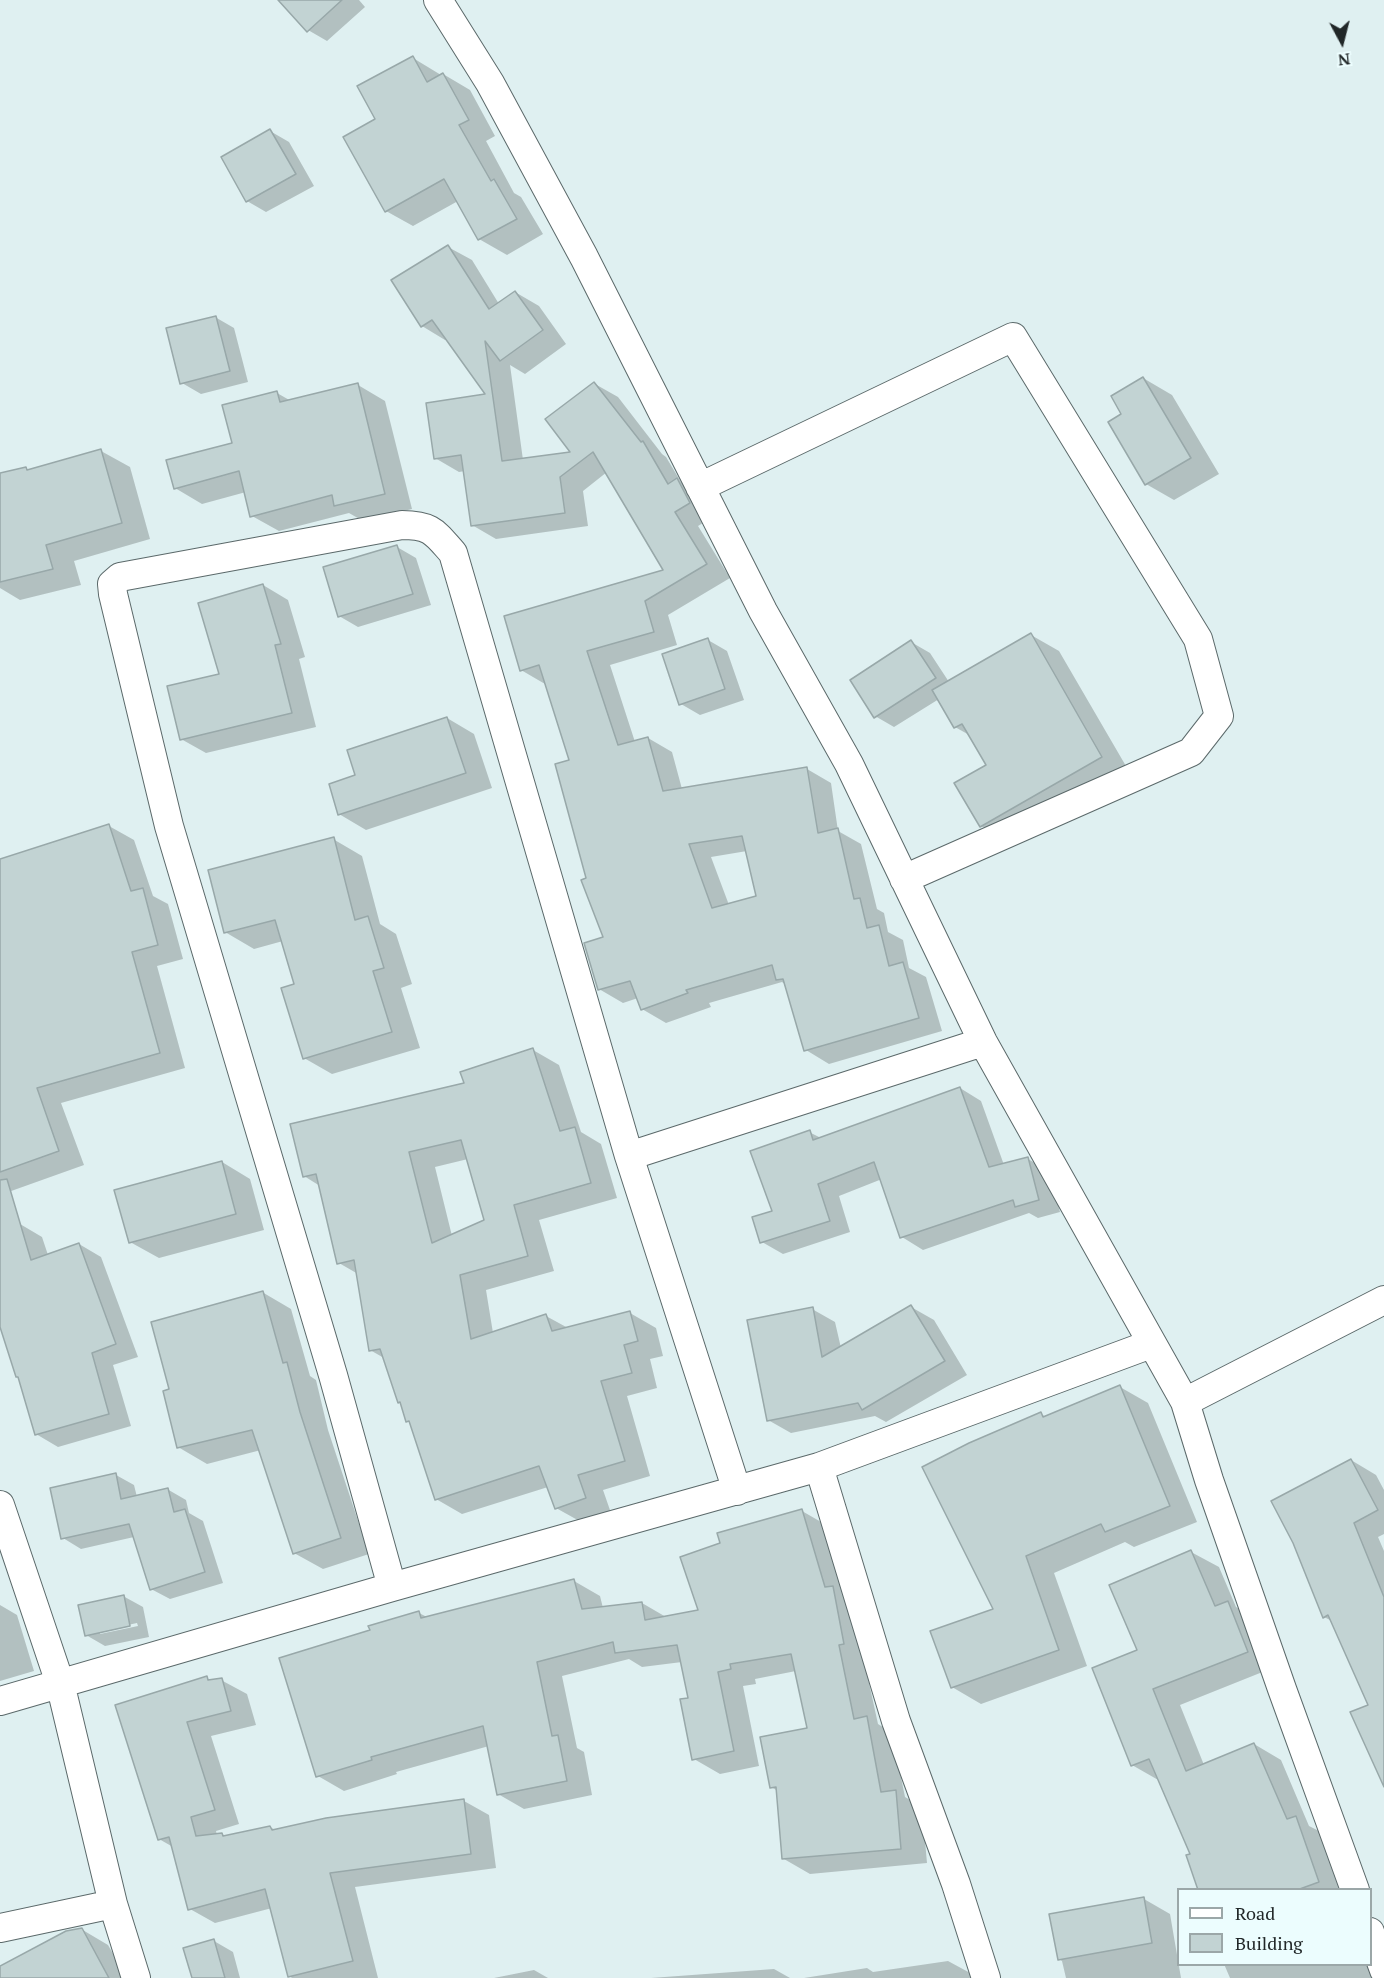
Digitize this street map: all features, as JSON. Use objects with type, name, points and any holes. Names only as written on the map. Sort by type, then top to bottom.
[{"type":"street","points":[[438,0],[490,83],[584,257],[763,611],[849,764],[982,1042],[1185,1402],[1209,1480],[1354,1888]]},
{"type":"street","points":[[700,487],[1013,337],[1198,639],[1219,716],[1191,752],[904,879]]},
{"type":"street","points":[[392,1587],[323,1341],[169,826],[113,594],[112,584],[120,578],[402,525],[416,525],[433,531],[453,553],[628,1156],[737,1491]]},
{"type":"street","points":[[628,1156],[982,1042]]},
{"type":"street","points":[[1185,1402],[1384,1300]]},
{"type":"street","points":[[0,1701],[392,1587],[819,1467],[1151,1344]]},
{"type":"street","points":[[819,1467],[896,1721],[956,1884],[986,1978]]},
{"type":"street","points":[[0,1505],[60,1683],[113,1904],[136,1978]]},
{"type":"street","points":[[0,1928],[113,1904]]},
{"type":"street","points":[[1372,1935],[1384,1970]]},
{"type":"building","points":[[278,0],[342,0],[307,32]]},
{"type":"building","points":[[413,56],[427,82],[443,73],[469,120],[459,125],[491,181],[494,179],[517,219],[478,240],[444,179],[385,212],[343,137],[375,119],[357,86]]},
{"type":"building","points":[[270,129],[296,174],[246,202],[221,157]]},
{"type":"building","points":[[448,245],[489,309],[515,291],[543,330],[500,361],[485,341],[502,461],[570,452],[545,419],[594,382],[641,442],[643,441],[668,484],[677,478],[690,503],[675,512],[707,564],[645,601],[654,632],[587,651],[618,745],[648,737],[663,791],[807,767],[818,833],[838,828],[854,899],[860,898],[867,928],[879,925],[889,966],[903,962],[919,1018],[804,1051],[783,979],[776,980],[772,965],[686,990],[688,993],[641,1010],[630,981],[598,990],[584,943],[603,937],[581,880],[586,878],[555,764],[569,760],[539,665],[520,671],[504,616],[663,570],[593,452],[560,477],[565,513],[471,526],[461,455],[434,459],[426,403],[485,394],[432,320],[421,327],[391,280]],"holes":[[[742,836],[756,896],[712,908],[689,844]]]},
{"type":"building","points":[[216,316],[230,371],[180,384],[166,328]]},
{"type":"building","points":[[1143,377],[1191,458],[1145,485],[1108,422],[1121,414],[1111,396]]},
{"type":"building","points":[[358,383],[385,494],[334,506],[332,495],[250,517],[239,471],[174,489],[166,460],[232,443],[222,405],[277,391],[280,402]]},
{"type":"building","points":[[101,449],[122,523],[46,545],[53,569],[0,582],[0,473],[26,467],[27,470]]},
{"type":"building","points":[[397,545],[413,594],[338,617],[323,567]]},
{"type":"building","points":[[263,584],[281,644],[275,645],[292,713],[180,740],[167,686],[219,674],[198,603]]},
{"type":"building","points":[[1031,633],[1102,757],[980,827],[954,783],[986,765],[962,724],[954,728],[932,690]]},
{"type":"building","points":[[708,638],[725,689],[679,705],[662,654]]},
{"type":"building","points":[[911,640],[936,678],[874,718],[850,680]]},
{"type":"building","points":[[447,717],[466,773],[338,815],[329,784],[355,775],[347,750]]},
{"type":"building","points":[[109,824],[131,891],[143,888],[158,945],[132,952],[160,1053],[37,1088],[59,1151],[0,1172],[0,859]]},
{"type":"building","points":[[334,837],[355,920],[368,916],[384,968],[373,971],[392,1032],[303,1059],[281,988],[294,984],[275,920],[224,933],[208,870]]},
{"type":"building","points":[[533,1048],[560,1131],[575,1127],[591,1183],[514,1205],[528,1256],[460,1275],[471,1339],[546,1314],[552,1331],[630,1311],[638,1341],[624,1345],[632,1373],[601,1381],[625,1461],[578,1475],[586,1498],[555,1509],[539,1466],[435,1500],[409,1421],[406,1422],[400,1402],[398,1403],[380,1349],[369,1351],[354,1260],[337,1264],[316,1174],[303,1177],[290,1124],[464,1083],[460,1072]],"holes":[[[461,1140],[484,1220],[432,1243],[409,1152]]]},
{"type":"building","points":[[960,1087],[989,1167],[1028,1157],[1039,1200],[1015,1207],[1013,1200],[900,1238],[874,1162],[818,1184],[830,1221],[760,1243],[752,1217],[772,1211],[750,1151],[810,1130],[813,1140]]},
{"type":"building","points":[[222,1161],[236,1214],[129,1243],[114,1190]]},
{"type":"building","points":[[7,1179],[31,1260],[79,1243],[116,1344],[92,1353],[109,1414],[35,1435],[0,1327],[0,1180]]},
{"type":"building","points":[[263,1291],[283,1363],[287,1362],[300,1412],[341,1538],[293,1554],[252,1430],[177,1448],[163,1391],[169,1389],[151,1322]]},
{"type":"building","points":[[911,1305],[945,1361],[862,1410],[858,1403],[767,1421],[747,1320],[813,1307],[822,1357]]},
{"type":"building","points":[[1120,1385],[1170,1506],[1105,1532],[1101,1524],[1026,1556],[1059,1650],[951,1688],[930,1631],[993,1609],[922,1467],[969,1443],[1041,1412],[1043,1417]]},
{"type":"building","points":[[1351,1459],[1378,1510],[1354,1523],[1384,1597],[1384,1787],[1350,1712],[1368,1705],[1328,1615],[1323,1618],[1293,1543],[1271,1501]]},
{"type":"building","points":[[116,1473],[121,1499],[168,1488],[174,1512],[185,1509],[205,1572],[150,1590],[129,1524],[61,1539],[50,1488]]},
{"type":"building","points":[[802,1509],[825,1587],[833,1586],[844,1644],[839,1645],[854,1719],[867,1716],[881,1792],[896,1790],[901,1849],[782,1859],[776,1787],[770,1788],[760,1737],[807,1728],[791,1654],[730,1664],[731,1669],[718,1672],[734,1751],[692,1760],[680,1699],[688,1698],[677,1645],[615,1653],[613,1642],[537,1662],[552,1736],[558,1735],[567,1781],[497,1795],[483,1726],[371,1757],[372,1760],[316,1777],[279,1658],[370,1630],[368,1626],[419,1611],[421,1618],[574,1579],[582,1609],[642,1602],[645,1620],[698,1610],[680,1557],[720,1543],[717,1533]]},
{"type":"building","points":[[1191,1550],[1215,1606],[1228,1601],[1248,1652],[1153,1689],[1186,1771],[1254,1743],[1287,1819],[1296,1816],[1319,1882],[1302,1888],[1197,1888],[1186,1855],[1190,1854],[1149,1759],[1131,1766],[1092,1668],[1137,1650],[1109,1585]]},
{"type":"building","points":[[124,1595],[130,1626],[85,1636],[78,1605]]},
{"type":"building","points":[[207,1676],[208,1680],[222,1678],[231,1711],[187,1722],[215,1810],[191,1817],[196,1836],[222,1833],[223,1836],[270,1826],[272,1830],[326,1818],[464,1799],[471,1854],[330,1873],[353,1961],[288,1977],[265,1889],[188,1910],[169,1837],[158,1840],[115,1705]]},
{"type":"building","points":[[1144,1897],[1152,1943],[1058,1960],[1049,1914]]},
{"type":"building","points":[[82,1928],[109,1978],[0,1978],[0,1966],[66,1931]]},
{"type":"building","points":[[214,1939],[225,1978],[192,1978],[183,1948]]}]
